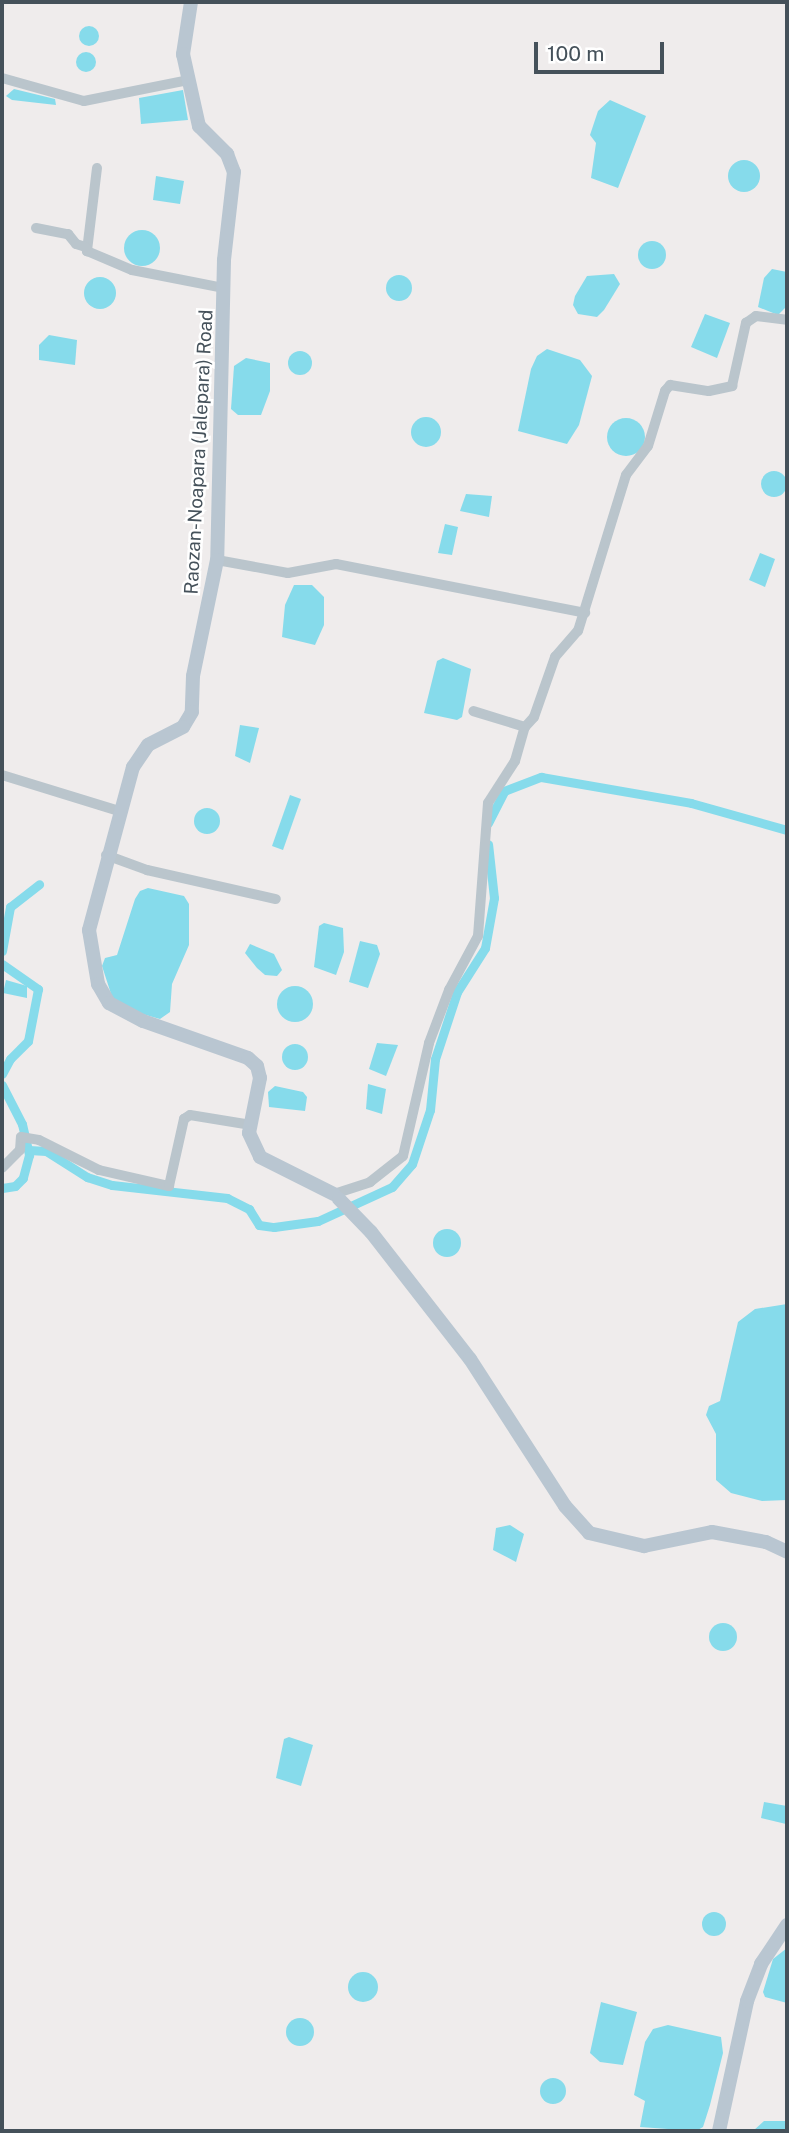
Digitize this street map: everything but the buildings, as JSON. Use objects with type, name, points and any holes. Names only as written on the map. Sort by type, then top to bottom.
[{"type":"main road","name":"Raozan-Noapara (Jalepara) Road","points":[[191,2],[182,38],[199,127],[227,154],[234,167],[224,288],[217,560],[212,604],[193,676],[192,712],[183,727],[155,740],[142,754],[119,811],[106,855],[89,930],[102,995],[121,1012],[248,1058],[257,1066],[260,1078],[249,1133],[260,1157],[336,1197],[358,1218],[470,1360],[565,1506],[589,1533],[645,1546],[712,1532],[766,1542],[787,1552]]},
{"type":"main road","points":[[719,2131],[747,2001],[761,1964],[787,1925]]},
{"type":"street","points":[[2,78],[84,101],[188,80]]},
{"type":"street","points":[[86,247],[97,168]]},
{"type":"street","points":[[36,228],[68,234],[76,244],[86,247],[94,257],[115,260],[132,270],[224,288]]},
{"type":"street","points":[[336,1197],[370,1182],[403,1156],[429,1043],[449,990],[478,936],[488,803],[515,761],[525,727],[534,717],[555,657],[578,631],[626,475],[648,446],[665,391],[670,385],[709,391],[732,386],[746,323],[756,316],[787,320]]},
{"type":"street","points":[[217,560],[288,573],[336,564],[585,613]]},
{"type":"street","points":[[473,712],[525,727]]},
{"type":"street","points":[[2,775],[119,811]]},
{"type":"street","points":[[106,855],[148,870],[276,899]]},
{"type":"street","points":[[2,1168],[20,1150],[21,1137],[39,1140],[99,1170],[169,1186],[184,1119],[190,1115],[251,1125]]},
{"type":"water","points":[[89,26],[96,29],[99,36],[96,43],[89,46],[82,43],[79,36],[82,29]]},
{"type":"water","points":[[86,52],[93,55],[96,62],[93,69],[86,72],[79,69],[76,62],[79,55]]},
{"type":"water","points":[[14,89],[55,99],[56,105],[12,100],[6,96]]},
{"type":"water","points":[[183,90],[188,120],[141,124],[139,98]]},
{"type":"water","points":[[610,100],[646,116],[618,188],[591,178],[596,143],[590,135],[598,111]]},
{"type":"water","points":[[744,160],[755,165],[760,176],[755,187],[744,192],[733,187],[728,176],[733,165]]},
{"type":"water","points":[[156,176],[184,181],[180,204],[153,200]]},
{"type":"water","points":[[142,230],[155,235],[160,248],[155,261],[142,266],[129,261],[124,248],[129,235]]},
{"type":"water","points":[[652,241],[662,245],[666,255],[662,265],[652,269],[642,265],[638,255],[642,245]]},
{"type":"water","points":[[772,269],[787,272],[785,308],[778,315],[758,307],[764,278]]},
{"type":"water","points":[[614,274],[620,284],[604,310],[597,317],[578,314],[573,305],[575,296],[587,276]]},
{"type":"water","points":[[399,275],[408,279],[412,288],[408,297],[399,301],[390,297],[386,288],[390,279]]},
{"type":"water","points":[[100,277],[111,282],[116,293],[111,304],[100,309],[89,304],[84,293],[89,282]]},
{"type":"water","points":[[705,314],[730,323],[717,358],[691,347]]},
{"type":"water","points":[[49,335],[77,340],[75,365],[39,360],[39,345]]},
{"type":"water","points":[[547,349],[580,360],[592,376],[579,425],[567,444],[518,431],[531,369],[537,356]]},
{"type":"water","points":[[300,351],[311,358],[312,363],[305,374],[300,375],[289,368],[288,363],[295,352]]},
{"type":"water","points":[[246,358],[270,363],[270,391],[261,415],[238,415],[231,409],[234,366]]},
{"type":"water","points":[[426,417],[432,418],[440,426],[440,438],[432,446],[426,447],[420,446],[412,438],[411,432],[412,426],[420,418]]},
{"type":"water","points":[[626,418],[640,423],[645,437],[640,451],[626,456],[612,451],[607,437],[612,423]]},
{"type":"water","points":[[774,471],[783,475],[787,484],[783,493],[774,497],[765,493],[761,484],[765,475]]},
{"type":"water","points":[[466,494],[492,496],[489,517],[460,511]]},
{"type":"water","points":[[445,524],[458,527],[452,555],[438,553]]},
{"type":"water","points":[[760,553],[775,559],[765,587],[749,580]]},
{"type":"water","points":[[294,585],[312,585],[324,597],[324,625],[315,645],[282,637],[285,605]]},
{"type":"water","points":[[443,658],[471,669],[462,717],[457,720],[424,713],[437,661]]},
{"type":"water","points":[[240,725],[259,728],[250,763],[235,756]]},
{"type":"water","points":[[290,795],[301,799],[283,850],[272,846]]},
{"type":"water","points":[[207,808],[216,812],[220,821],[216,830],[207,834],[198,830],[194,821],[198,812]]},
{"type":"water","points":[[148,888],[184,896],[189,904],[189,945],[172,984],[170,1012],[160,1019],[128,1010],[113,1000],[102,966],[105,958],[117,955],[135,899],[140,891]]},
{"type":"water","points":[[324,923],[343,928],[344,952],[336,975],[314,967],[319,926]]},
{"type":"water","points":[[360,941],[377,945],[380,954],[368,988],[349,982]]},
{"type":"water","points":[[250,944],[274,954],[282,970],[277,976],[265,975],[257,968],[245,953]]},
{"type":"water","points":[[6,980],[27,986],[27,998],[3,993]]},
{"type":"water","points":[[295,986],[308,991],[313,1004],[308,1017],[295,1022],[282,1017],[277,1004],[282,991]]},
{"type":"water","points":[[377,1043],[398,1045],[386,1076],[369,1069]]},
{"type":"water","points":[[295,1044],[304,1048],[308,1057],[304,1066],[295,1070],[286,1066],[282,1057],[286,1048]]},
{"type":"water","points":[[368,1084],[386,1089],[382,1114],[366,1109]]},
{"type":"water","points":[[275,1086],[303,1092],[307,1097],[305,1111],[269,1107],[268,1092]]},
{"type":"water","points":[[447,1229],[457,1233],[461,1243],[457,1253],[447,1257],[437,1253],[433,1243],[437,1233]]},
{"type":"water","points":[[787,1304],[787,1500],[762,1501],[731,1493],[716,1480],[716,1434],[706,1415],[709,1406],[720,1401],[738,1322],[755,1309]]},
{"type":"water","points":[[510,1525],[524,1534],[516,1562],[493,1550],[496,1528]]},
{"type":"water","points":[[723,1623],[733,1627],[737,1637],[733,1647],[723,1651],[713,1647],[709,1637],[713,1627]]},
{"type":"water","points":[[289,1737],[313,1745],[301,1786],[276,1778],[284,1739]]},
{"type":"water","points":[[764,1802],[787,1806],[786,1824],[761,1818]]},
{"type":"water","points":[[714,1912],[725,1919],[726,1924],[719,1935],[714,1936],[703,1929],[702,1924],[709,1913]]},
{"type":"water","points":[[787,1948],[787,2003],[765,1997],[763,1992],[773,1959]]},
{"type":"water","points":[[363,1972],[374,1976],[378,1987],[374,1998],[363,2002],[352,1998],[348,1987],[352,1976]]},
{"type":"water","points":[[601,2002],[637,2012],[623,2065],[600,2062],[590,2053]]},
{"type":"water","points":[[300,2018],[310,2022],[314,2032],[310,2042],[300,2046],[290,2042],[286,2032],[290,2022]]},
{"type":"water","points":[[668,2025],[721,2037],[723,2053],[710,2105],[703,2127],[696,2131],[640,2127],[645,2101],[634,2095],[645,2042],[653,2029]]},
{"type":"water","points":[[553,2078],[563,2081],[566,2091],[563,2101],[553,2104],[543,2101],[540,2091],[543,2081]]},
{"type":"water","points":[[764,2121],[787,2121],[787,2131],[753,2131]]},
{"type":"waterway","points":[[488,823],[504,791],[541,777],[691,803],[787,830]]},
{"type":"waterway","points":[[29,1150],[46,1151],[87,1177],[112,1185],[227,1198],[249,1209],[259,1225],[274,1227],[318,1221],[392,1187],[412,1164],[430,1110],[435,1059],[457,992],[485,948],[494,898],[488,844]]},
{"type":"waterway","points":[[2,951],[10,907],[39,884]]},
{"type":"waterway","points":[[2,964],[38,989],[28,1041],[10,1059],[2,1074]]},
{"type":"waterway","points":[[2,1085],[22,1124],[29,1155],[23,1178],[15,1186],[2,1188]]}]
